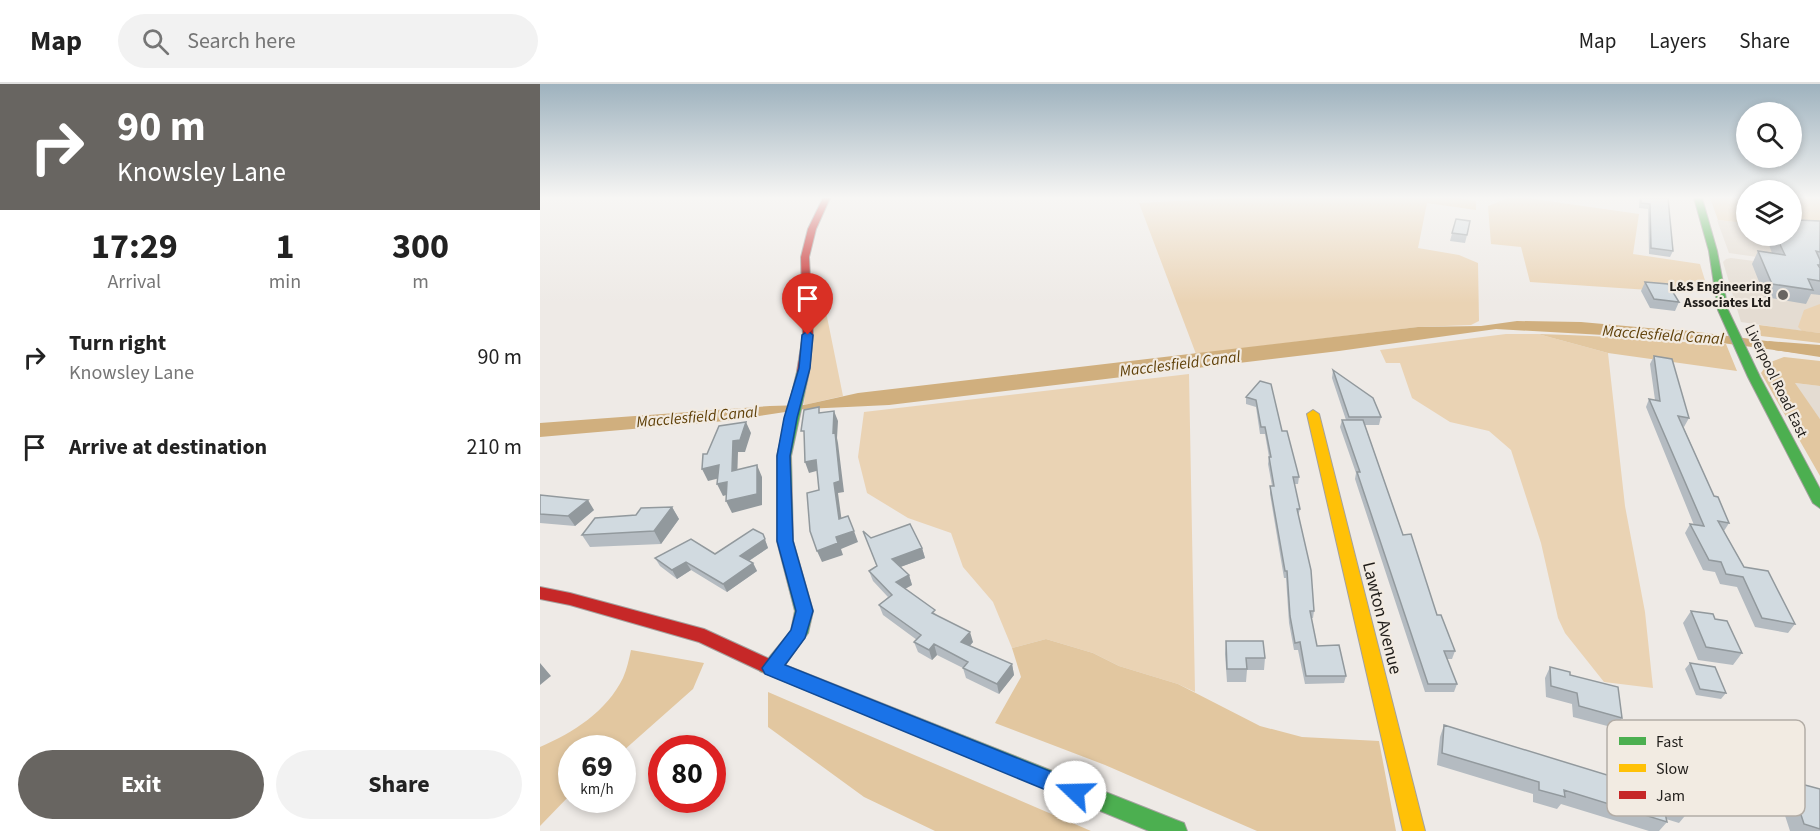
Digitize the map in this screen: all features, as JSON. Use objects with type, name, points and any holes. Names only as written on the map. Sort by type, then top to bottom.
[{"type":"main road","points":[[771,668],[799,633],[804,611],[785,541],[784,456],[804,368],[808,335],[805,257],[811,233]]},
{"type":"main road","name":"Liverpool Road East","points":[[1708,233],[1723,310],[1754,377],[1820,503]]},
{"type":"main road","name":"Lawton Avenue","points":[[1313,414],[1414,831]]},
{"type":"main road","points":[[540,593],[570,599],[704,636],[771,668],[1176,831]]},
{"type":"shaded area","points":[[1150,233],[1421,233],[1418,248],[1459,255],[1478,263],[1479,321],[1471,325],[1418,327],[1196,354]]},
{"type":"shaded area","points":[[1490,233],[1636,233],[1633,254],[1700,264],[1707,287],[1649,290],[1530,282],[1521,247],[1491,244]]},
{"type":"shaded area","points":[[1722,233],[1736,233],[1736,246],[1801,246],[1820,266],[1729,253]]},
{"type":"shaded area","points":[[1731,258],[1820,270],[1820,310],[1802,323],[1802,331],[1741,322],[1723,262]]},
{"type":"shaded area","points":[[823,297],[843,396],[804,405],[814,301]]},
{"type":"shaded area","points":[[1820,304],[1820,333],[1802,331],[1798,327],[1804,310]]},
{"type":"shaded area","points":[[1759,325],[1820,333],[1820,343],[1761,336]]},
{"type":"shaded area","points":[[1506,334],[1538,334],[1608,353],[1625,506],[1645,612],[1653,688],[1604,682],[1565,633],[1558,618],[1541,543],[1511,450],[1489,431],[1450,422],[1412,398],[1400,363],[1386,363],[1380,350]]},
{"type":"shaded area","points":[[1538,334],[1726,344],[1737,371],[1608,353]]},
{"type":"shaded area","points":[[1784,357],[1820,361],[1820,386],[1795,383],[1820,419],[1820,476],[1761,373],[1768,363]]},
{"type":"shaded area","points":[[1189,374],[1195,692],[1178,684],[1119,666],[1093,653],[1046,639],[1012,648],[993,602],[963,567],[951,533],[908,518],[867,493],[858,457],[864,412]]},
{"type":"shaded area","points":[[1794,383],[1820,386],[1820,419]]},
{"type":"shaded area","points":[[1046,639],[1093,653],[1119,666],[1178,684],[1260,726],[1302,737],[1379,741],[1396,831],[1257,831],[1105,765],[995,723],[1021,677],[1012,648]]},
{"type":"shaded area","points":[[631,650],[704,663],[693,689],[636,739],[636,735],[565,735],[588,720],[608,701],[627,668]]},
{"type":"shaded area","points":[[768,692],[1091,831],[935,831],[864,797],[768,727]]},
{"type":"shaded area","points":[[558,738],[558,807],[540,826],[540,747]]},
{"type":"water","points":[[1517,321],[1581,322],[1704,333],[1709,341],[1496,329],[1339,351],[889,405],[805,409],[725,421],[540,437],[540,423],[804,405],[858,393],[1418,327],[1481,326]]},
{"type":"water","points":[[1768,341],[1820,345],[1820,357],[1774,350]]},
{"type":"building","points":[[1651,233],[1671,233],[1673,251],[1651,248]]},
{"type":"building","points":[[1802,233],[1820,233],[1820,252],[1816,251],[1820,260],[1820,265],[1818,265],[1820,281],[1808,279],[1813,290],[1772,284],[1758,251],[1785,255],[1781,246],[1802,246]]},
{"type":"building","points":[[1645,282],[1668,284],[1679,302],[1654,299]]},
{"type":"building","points":[[1654,356],[1672,359],[1689,418],[1678,416],[1714,496],[1718,497],[1729,523],[1718,521],[1744,567],[1768,571],[1795,624],[1762,618],[1743,577],[1726,574],[1721,562],[1709,560],[1690,524],[1704,526],[1649,399],[1660,401]]},
{"type":"building","points":[[1333,370],[1373,398],[1381,417],[1349,417]]},
{"type":"building","points":[[1260,381],[1271,384],[1282,431],[1287,431],[1299,477],[1293,477],[1300,509],[1297,509],[1311,570],[1314,611],[1310,611],[1317,646],[1339,645],[1346,676],[1306,676],[1300,642],[1295,643],[1290,616],[1287,571],[1285,571],[1270,486],[1274,486],[1269,457],[1271,457],[1265,427],[1261,427],[1256,400],[1246,397]]},
{"type":"building","points":[[819,407],[819,413],[834,411],[833,433],[835,432],[840,481],[834,483],[839,519],[848,516],[854,531],[836,537],[838,543],[817,551],[810,531],[807,493],[819,490],[816,460],[805,462],[804,431],[801,431],[804,410]]},
{"type":"building","points":[[1342,420],[1363,420],[1403,535],[1411,534],[1437,615],[1441,615],[1455,651],[1444,651],[1457,684],[1428,684],[1357,472],[1360,472]]},
{"type":"building","points":[[746,422],[740,440],[733,441],[732,471],[757,465],[757,494],[726,501],[727,482],[717,484],[719,465],[702,469],[703,454],[707,454],[719,426]]},
{"type":"building","points":[[540,495],[588,500],[568,516],[540,514]]},
{"type":"building","points":[[672,507],[654,531],[582,535],[595,518],[636,515],[641,508]]},
{"type":"building","points":[[910,524],[922,548],[892,559],[909,575],[896,582],[935,610],[932,613],[970,632],[961,642],[1012,664],[997,684],[963,668],[968,662],[934,644],[929,650],[914,642],[921,635],[879,605],[892,595],[869,571],[877,566],[863,531],[871,538]]},
{"type":"building","points":[[753,529],[763,534],[765,539],[740,556],[753,563],[723,584],[686,562],[672,570],[655,558],[691,539],[715,554]]},
{"type":"building","points":[[1691,611],[1713,614],[1715,619],[1727,621],[1742,653],[1706,647]]},
{"type":"building","points":[[1226,641],[1263,641],[1265,658],[1246,658],[1247,669],[1227,669]]},
{"type":"building","points":[[1690,663],[1715,667],[1726,693],[1700,689]]},
{"type":"building","points":[[1550,667],[1570,672],[1570,675],[1618,687],[1622,718],[1579,706],[1577,693],[1551,686]]},
{"type":"building","points":[[1444,725],[1607,775],[1607,803],[1564,790],[1565,797],[1539,790],[1539,782],[1442,753]]},
{"type":"building","points":[[1805,785],[1820,789],[1820,829],[1804,824],[1801,816],[1805,816]]},
{"type":"building","points":[[1648,816],[1666,816],[1667,822]]},
{"type":"waterway","name":"Macclesfield Canal","points":[[1682,334],[1820,352]]},
{"type":"traffic: fast","points":[[1708,233],[1723,310],[1754,377],[1820,503]]},
{"type":"traffic: fast","points":[[772,668],[799,633],[804,611],[785,541],[784,456],[803,372]]},
{"type":"traffic: fast","points":[[767,666],[1176,831]]},
{"type":"traffic: slow","points":[[1313,414],[1414,831]]},
{"type":"traffic: jam","points":[[803,372],[808,335],[805,257],[811,233]]},
{"type":"traffic: jam","points":[[540,593],[570,599],[704,636],[767,666]]},
{"type":"place","name":"L&S Engineering Associates Ltd","points":[[1783,295]]},
{"type":"route","points":[[808,335],[804,368],[786,438],[783,491],[785,541],[804,611],[799,633],[771,668],[1075,792]]}]
